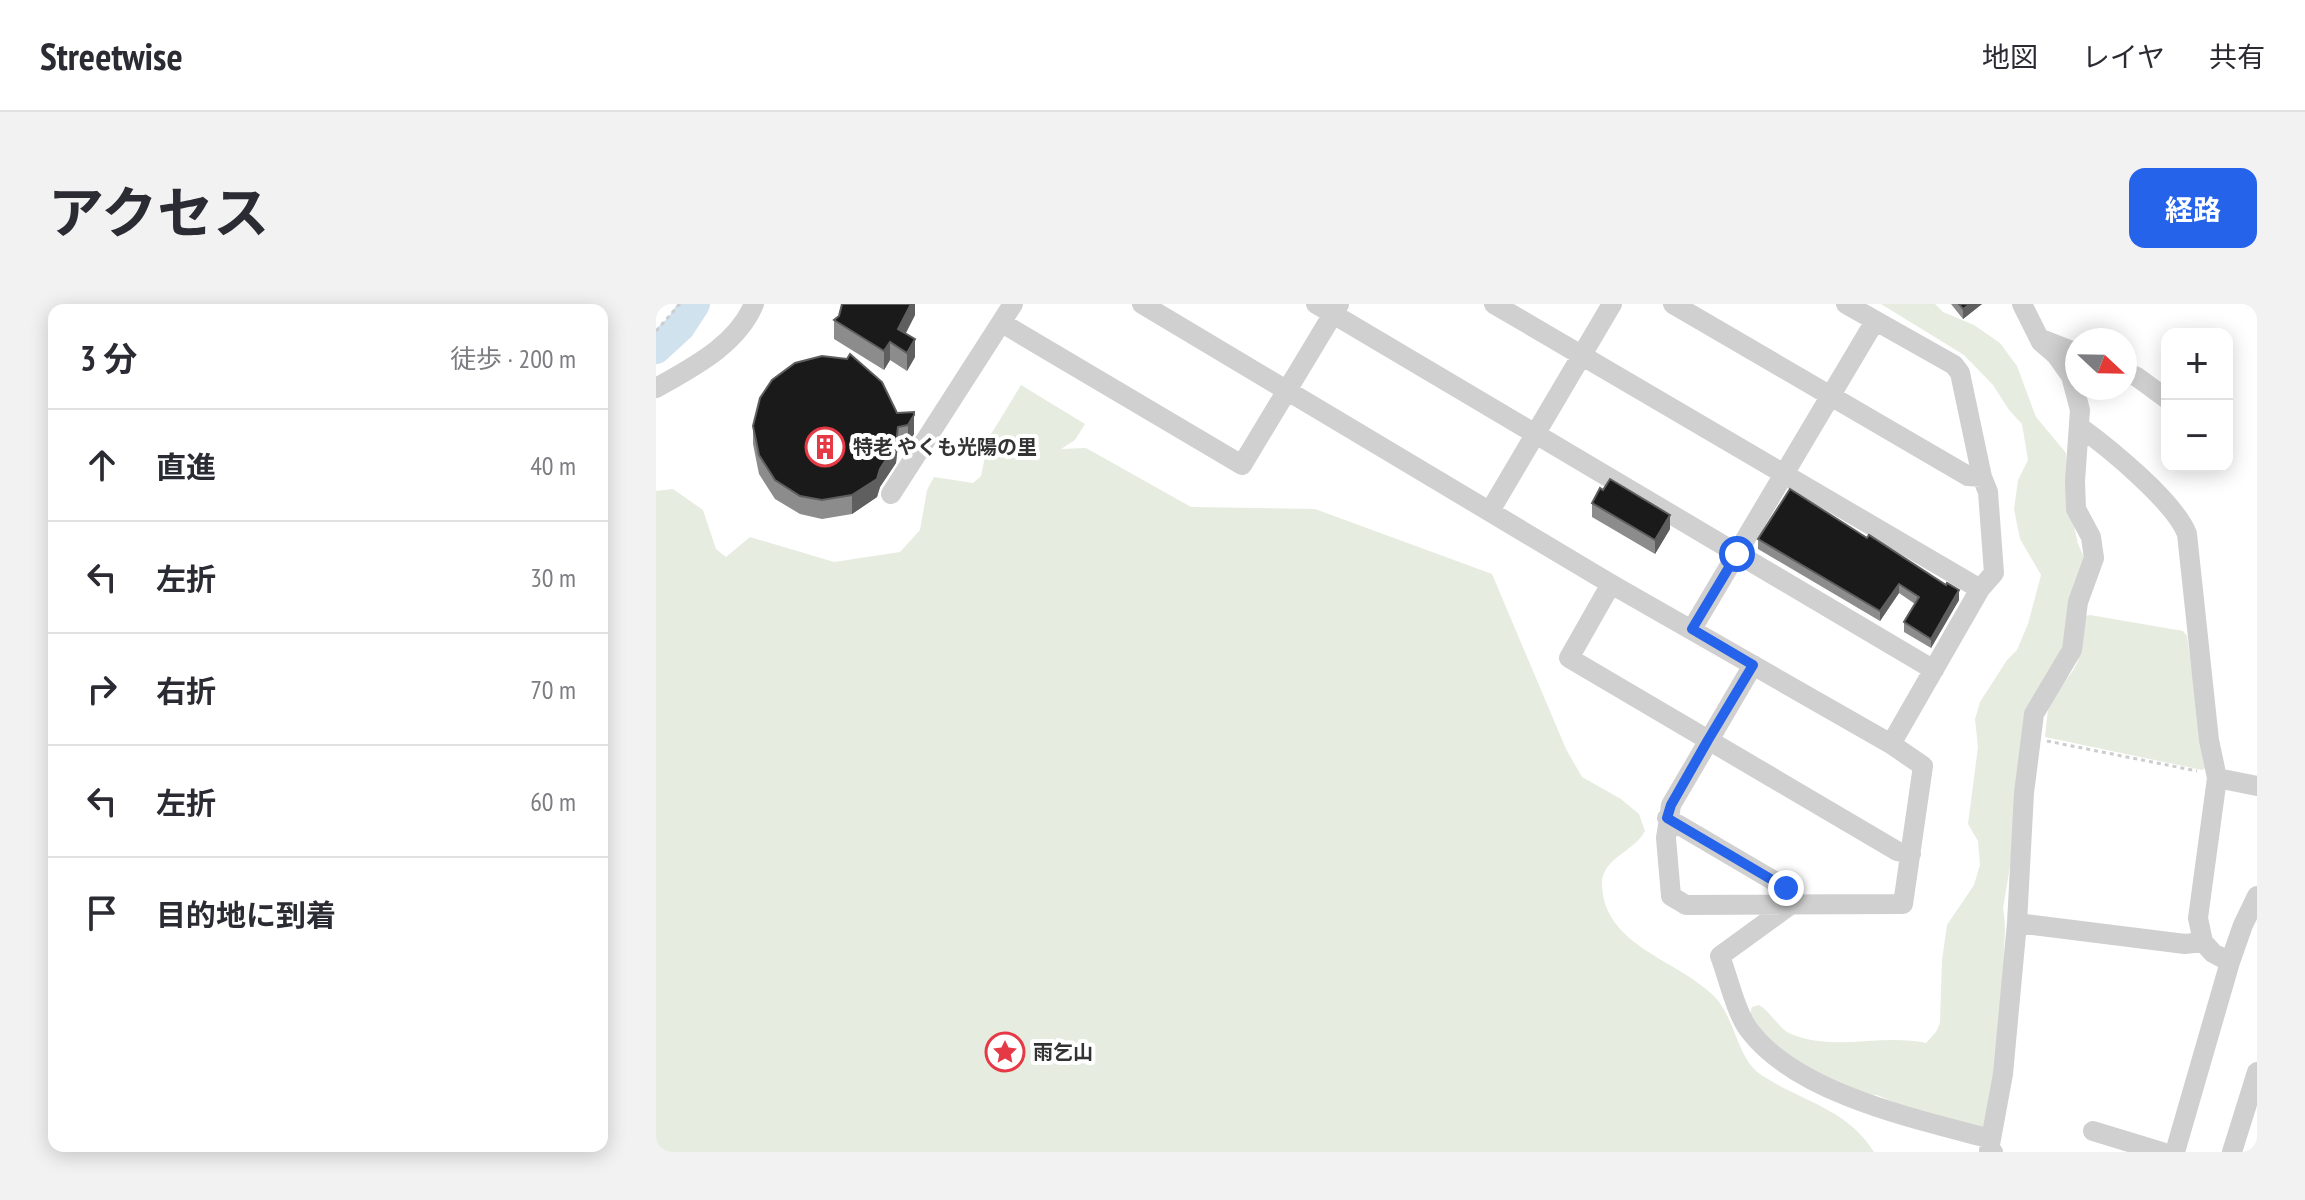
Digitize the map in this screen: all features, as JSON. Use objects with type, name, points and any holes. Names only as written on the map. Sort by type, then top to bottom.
[{"type":"street","points":[[656,388],[733,337],[754,304]]},
{"type":"street","points":[[891,494],[1013,304]]},
{"type":"street","points":[[1142,304],[1611,584],[1692,629],[1891,744],[1923,766],[1903,904],[1686,905],[1671,896],[1666,838],[1671,805],[1753,665]]},
{"type":"street","points":[[1494,304],[1980,589]]},
{"type":"street","points":[[1490,511],[1612,304]]},
{"type":"street","points":[[1673,304],[1968,476],[1982,477]]},
{"type":"street","points":[[1846,304],[1954,365],[1960,373],[1982,477],[1988,492],[1994,573],[1980,589],[1891,744]]},
{"type":"street","points":[[1793,903],[1720,956],[1746,1028],[1770,1055],[1800,1076],[1991,1148],[2003,1074],[2017,923],[2024,793],[2034,714],[2072,650],[2078,602],[2094,558],[2091,537],[2076,509],[2080,410],[2071,376],[2039,338],[2022,304]]},
{"type":"street","points":[[1002,323],[1242,465],[1288,391],[1329,307],[1535,434],[1934,670]]},
{"type":"street","points":[[1692,629],[1875,321]]},
{"type":"street","points":[[2039,338],[2065,348]]},
{"type":"street","points":[[2137,377],[2161,395]]},
{"type":"street","points":[[2080,427],[2104,445],[2182,520],[2187,534],[2209,740],[2217,776],[2198,918],[2203,942],[2213,953],[2230,962]]},
{"type":"street","points":[[1611,584],[1569,658],[1897,851],[1911,854]]},
{"type":"street","points":[[2217,776],[2257,786]]},
{"type":"street","points":[[1667,818],[1786,888],[1793,903]]},
{"type":"street","points":[[2175,1152],[2230,962],[2257,896]]},
{"type":"street","points":[[2017,923],[2185,944],[2203,942]]},
{"type":"street","points":[[2232,1152],[2257,1072]]},
{"type":"street","points":[[2093,1131],[2162,1152]]},
{"type":"path","points":[[656,331],[680,304]]},
{"type":"path","points":[[2043,740],[2217,776]]},
{"type":"shaded area","points":[[1881,304],[1935,304],[1943,312],[1974,325],[2000,343],[2017,366],[2036,417],[2066,453],[2071,513],[2085,559],[2070,631],[2038,699],[2003,908],[2005,979],[1991,1120],[1980,1129],[1931,1118],[1877,1095],[1860,1094],[1804,1074],[1749,1018],[1752,1007],[1759,1005],[1787,1032],[1824,1042],[1909,1040],[1926,1043],[1936,1032],[1940,1023],[1942,960],[1947,925],[1974,885],[1980,865],[1978,841],[1968,824],[1978,747],[1975,719],[1980,702],[2017,650],[2028,624],[2041,575],[2020,539],[2014,509],[2018,480],[2028,460],[2022,424],[1993,385],[1964,355]]},
{"type":"shaded area","points":[[1021,385],[1085,424],[1075,440],[1061,449],[1086,448],[1191,507],[1315,509],[1492,574],[1566,749],[1582,777],[1621,799],[1639,814],[1645,831],[1640,839],[1612,862],[1603,876],[1606,906],[1615,923],[1645,950],[1699,983],[1714,996],[1727,1015],[1752,1067],[1776,1084],[1836,1115],[1863,1137],[1874,1152],[656,1152],[656,491],[673,489],[703,510],[716,549],[726,557],[750,537],[834,562],[900,552],[920,530],[927,490],[934,477],[973,483],[981,476],[985,457],[992,456],[982,449]]},
{"type":"shaded area","points":[[2085,616],[2183,631],[2187,636],[2206,768],[2202,770],[2045,737],[2050,703],[2078,661]]},
{"type":"building","points":[[842,304],[911,304],[898,329],[915,339],[907,353],[890,342],[884,351],[834,320],[839,316]]},
{"type":"building","name":"特老 やくも光陽の里","points":[[850,354],[882,382],[897,413],[914,412],[914,415],[908,425],[898,427],[896,444],[877,479],[852,495],[822,500],[800,496],[775,480],[759,455],[753,426],[760,398],[772,380],[795,363],[822,356],[847,359]]},
{"type":"building","points":[[1610,479],[1670,515],[1655,540],[1592,503],[1600,488],[1603,490]]},
{"type":"building","points":[[1790,489],[1867,538],[1869,535],[1946,585],[1959,590],[1931,639],[1904,622],[1919,597],[1899,584],[1880,611],[1758,539]]},
{"type":"waterway","points":[[656,349],[680,327],[695,304]]},
{"type":"place","name":"特老 やくも光陽の里","points":[[825,447]]},
{"type":"place","name":"雨乞山","points":[[1005,1052]]},
{"type":"route","points":[[1737,554],[1692,629],[1753,665],[1671,805],[1667,818],[1786,888]]}]
